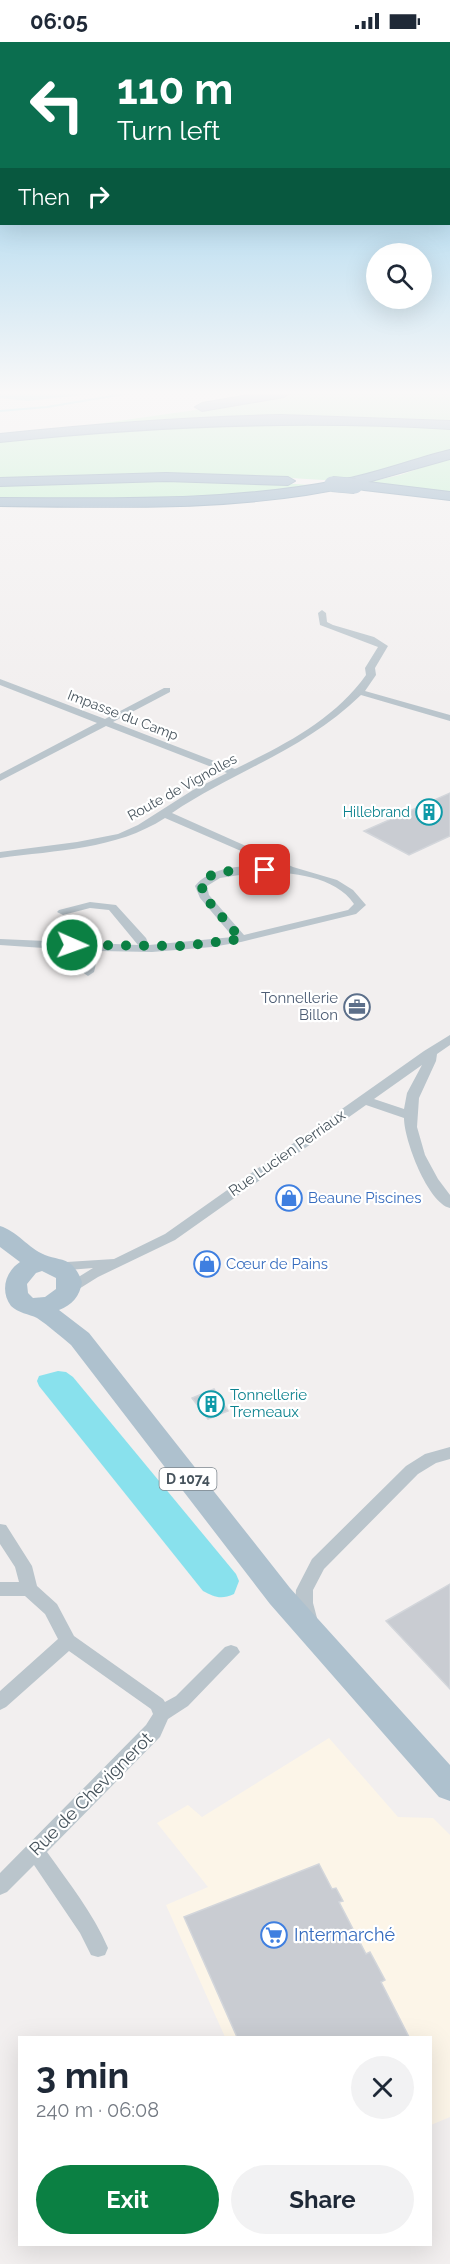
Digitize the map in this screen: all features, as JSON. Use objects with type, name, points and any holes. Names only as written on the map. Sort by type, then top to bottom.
[{"type":"highway","points":[[0,502],[161,503],[257,497]]},
{"type":"main road","points":[[0,1234],[20,1251],[68,1276],[68,1291],[52,1304],[32,1307],[15,1302],[9,1297],[5,1287],[9,1275],[6,1257],[0,1242]]},
{"type":"main road","points":[[9,1275],[17,1269],[48,1264]]},
{"type":"main road","name":"D 1074","points":[[68,1291],[80,1339]]},
{"type":"main road","name":"D 1074","points":[[32,1307],[51,1316],[80,1339],[241,1547],[316,1638],[450,1787]]},
{"type":"street","points":[[322,613],[323,623],[326,625],[339,632],[374,640],[383,646],[370,668],[371,675],[358,693],[384,698],[450,718]]},
{"type":"street","name":"Impasse du Camp","points":[[0,682],[237,773]]},
{"type":"street","points":[[0,778],[167,690]]},
{"type":"street","name":"Route de Vignolles","points":[[2,852],[93,842],[127,834],[196,793],[300,741],[358,693]]},
{"type":"street","points":[[163,813],[290,869]]},
{"type":"street","points":[[0,942],[144,947],[184,946],[241,939],[352,912],[359,908],[356,897],[351,892],[309,874],[290,869],[214,874],[203,880],[201,886],[204,896],[241,939]]},
{"type":"street","points":[[63,912],[90,905],[112,907],[142,940],[144,947]]},
{"type":"street","points":[[88,972],[94,946]]},
{"type":"street","name":"Rue Lucien Perriaux","points":[[68,1291],[90,1275],[150,1249],[170,1236],[450,1039]]},
{"type":"street","points":[[428,1054],[432,1056],[412,1098],[410,1116],[419,1158],[428,1175],[450,1204]]},
{"type":"street","points":[[363,1100],[381,1104],[410,1116]]},
{"type":"street","name":"Rue Lucien Perriaux","points":[[48,1264],[120,1261]]},
{"type":"street","points":[[316,1638],[304,1607],[302,1594],[308,1577],[318,1564],[412,1470],[432,1458],[450,1453]]},
{"type":"street","points":[[0,1530],[23,1566],[29,1588],[51,1610],[68,1641],[151,1700],[162,1714]]},
{"type":"street","points":[[0,1589],[29,1588]]},
{"type":"street","points":[[0,1702],[68,1641]]},
{"type":"street","name":"Rue de Chevignerot","points":[[0,1886],[153,1731],[162,1714],[182,1701],[231,1652]]},
{"type":"street","points":[[34,1851],[87,1926],[98,1948]]},
{"type":"shaded area","points":[[329,1738],[398,1817],[433,1818],[450,1835],[450,2117],[432,2125],[432,2036],[225,2036],[166,1905],[208,1887],[157,1823],[188,1805],[202,1817]]},
{"type":"green space","points":[[0,497],[224,497],[193,500],[0,500]]},
{"type":"water","points":[[58,1371],[66,1372],[73,1377],[236,1574],[239,1581],[234,1594],[218,1597],[203,1591],[39,1386],[37,1381],[39,1376]]},
{"type":"building","name":"Hillebrand","points":[[450,793],[450,836],[409,855],[364,831]]},
{"type":"building","name":"Tonnellerie Tremeaux","points":[[214,1389],[228,1411],[208,1419],[192,1398]]},
{"type":"building","points":[[450,1584],[450,1689],[386,1621]]},
{"type":"building","name":"Intermarché","points":[[319,1864],[332,1889],[336,1888],[343,1901],[339,1902],[366,1954],[370,1952],[385,1980],[381,1982],[408,2036],[237,2036],[184,1917]]},
{"type":"place","name":"Hillebrand","points":[[429,812]]},
{"type":"place","name":"Tonnellerie Billon","points":[[357,1007]]},
{"type":"place","name":"Beaune Piscines","points":[[289,1198]]},
{"type":"place","name":"Cœur de Pains","points":[[207,1264]]},
{"type":"place","name":"Tonnellerie Tremeaux","points":[[211,1404]]},
{"type":"place","name":"Intermarché","points":[[274,1935]]},
{"type":"route","points":[[72,945],[184,946],[241,939],[204,896],[201,883],[214,874],[265,870]]}]
